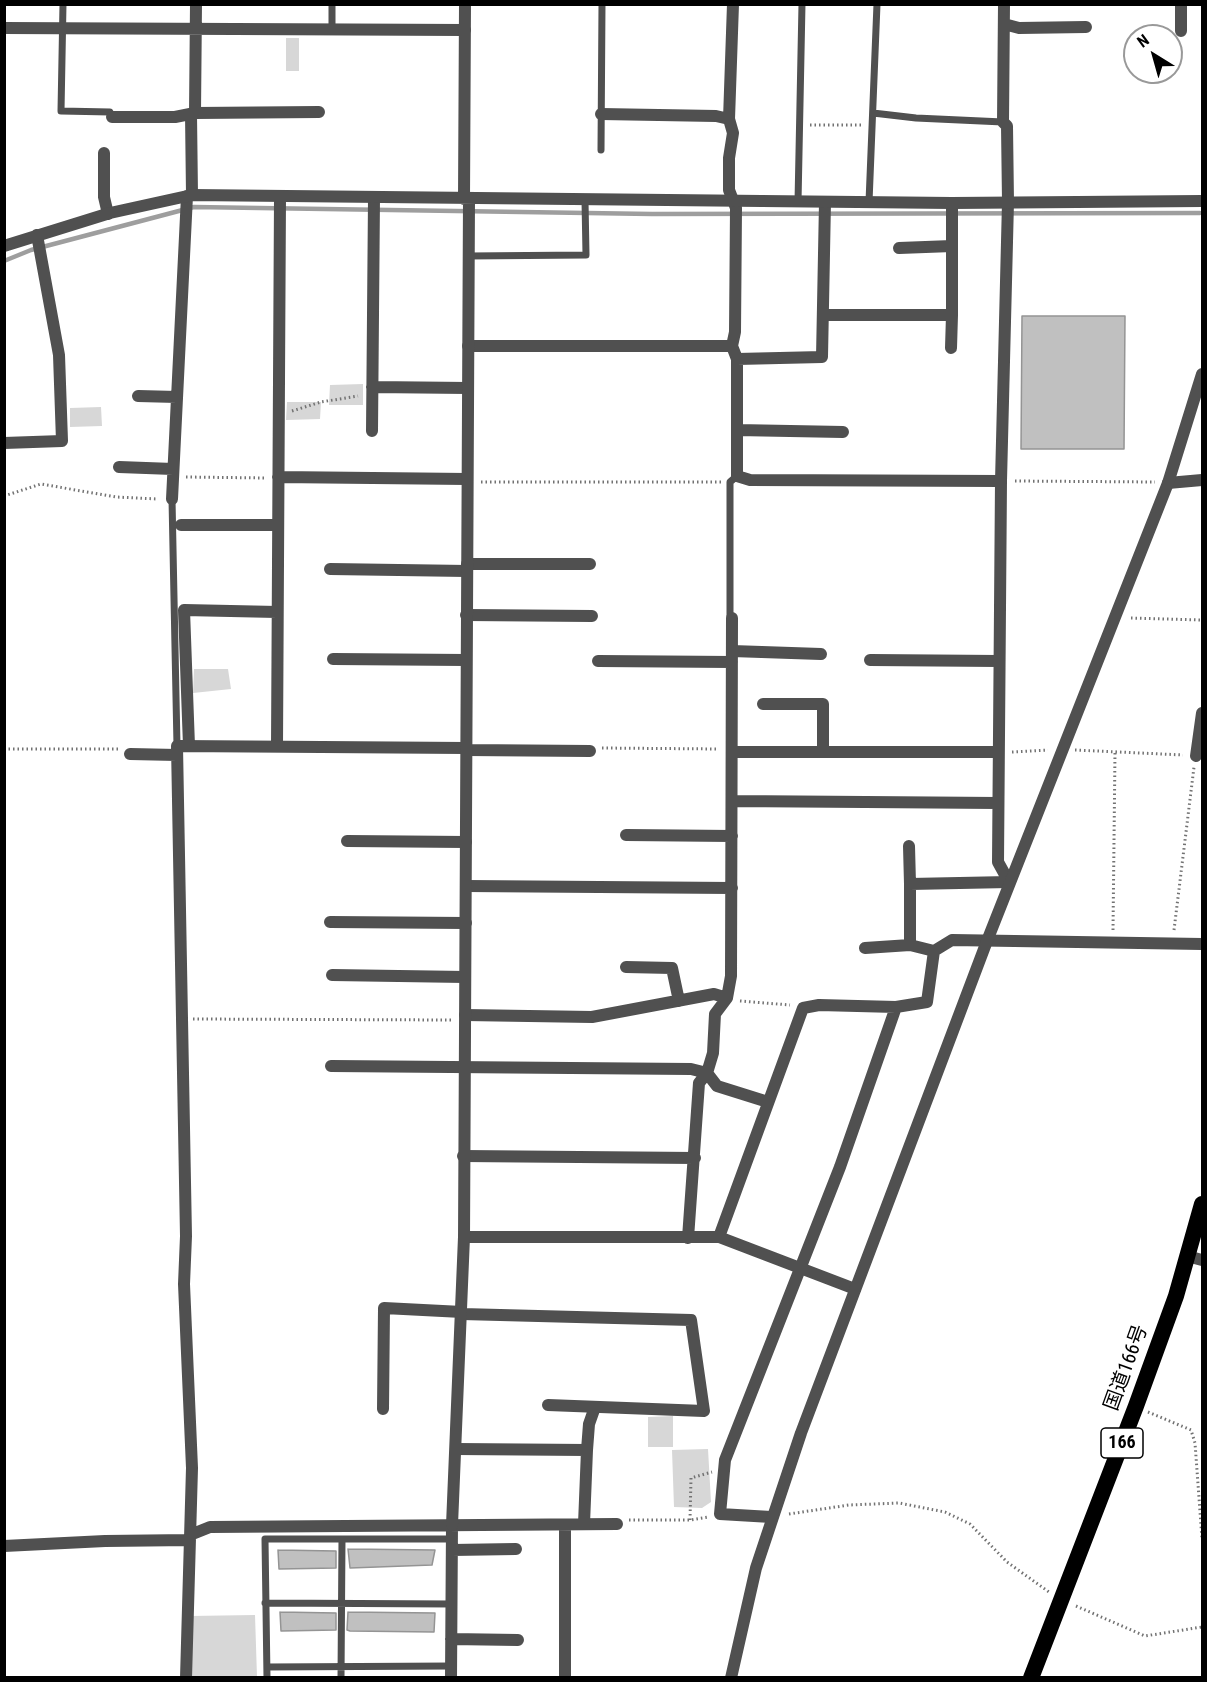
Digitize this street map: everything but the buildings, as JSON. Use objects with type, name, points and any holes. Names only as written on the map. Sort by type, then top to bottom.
[{"type":"highway","name":"国道166号","points":[[1031,1677],[1195,1258],[1203,1204]]},
{"type":"street","points":[[172,499],[193,113],[196,4]]},
{"type":"street","points":[[451,1672],[452,1525],[464,1237],[468,388],[465,4]]},
{"type":"street","points":[[732,4],[729,119],[733,133],[729,158],[729,190],[735,209],[735,332],[732,346],[737,359],[737,430],[734,479],[1001,481]]},
{"type":"street","points":[[1004,4],[1003,122],[1007,126],[1008,208],[1001,481],[998,862],[1010,882]]},
{"type":"street","points":[[1181,4],[1181,24]]},
{"type":"street","points":[[1004,24],[1018,28],[1086,27]]},
{"type":"street","points":[[4,28],[465,30]]},
{"type":"street","points":[[112,117],[175,117],[193,113],[319,112]]},
{"type":"street","points":[[601,114],[716,116],[729,119]]},
{"type":"street","points":[[104,153],[104,197],[108,214]]},
{"type":"street","points":[[4,246],[37,238],[108,214],[188,203],[374,206],[585,203],[735,209],[798,202],[825,204],[869,202],[952,209],[1203,201]]},
{"type":"street","points":[[737,359],[822,357],[825,204]]},
{"type":"street","points":[[277,746],[280,205]]},
{"type":"street","points":[[372,431],[374,206]]},
{"type":"street","points":[[951,348],[952,209]]},
{"type":"street","points":[[4,443],[62,441],[59,355],[37,238]]},
{"type":"street","points":[[899,248],[952,246]]},
{"type":"street","points":[[824,315],[952,315]]},
{"type":"street","points":[[468,346],[732,346]]},
{"type":"street","points":[[731,1677],[756,1568],[771,1517],[987,941],[1168,483],[1203,374]]},
{"type":"street","points":[[372,392],[468,388]]},
{"type":"street","points":[[138,396],[177,397]]},
{"type":"street","points":[[737,430],[843,432]]},
{"type":"street","points":[[119,467],[173,473]]},
{"type":"street","points":[[278,478],[467,481]]},
{"type":"street","points":[[1168,483],[1203,480]]},
{"type":"street","points":[[181,525],[277,525]]},
{"type":"street","points":[[330,569],[590,564]]},
{"type":"street","points":[[186,1677],[192,1468],[184,1284],[186,1236],[181,749],[184,610],[278,612]]},
{"type":"street","points":[[466,615],[592,616]]},
{"type":"street","points":[[688,1238],[699,1083],[707,1073],[712,1053],[716,1014],[727,998],[731,976],[732,618]]},
{"type":"street","points":[[598,661],[820,654]]},
{"type":"street","points":[[333,659],[466,660]]},
{"type":"street","points":[[870,660],[999,661]]},
{"type":"street","points":[[763,704],[823,704],[823,752]]},
{"type":"street","points":[[1196,756],[1203,713]]},
{"type":"street","points":[[130,754],[181,749],[277,746],[590,751]]},
{"type":"street","points":[[732,751],[998,752]]},
{"type":"street","points":[[732,801],[998,803]]},
{"type":"street","points":[[626,835],[732,836]]},
{"type":"street","points":[[347,841],[466,842]]},
{"type":"street","points":[[909,846],[910,945]]},
{"type":"street","points":[[910,884],[1010,882]]},
{"type":"street","points":[[466,886],[732,888]]},
{"type":"street","points":[[330,922],[466,923]]},
{"type":"street","points":[[865,948],[910,945],[934,951],[952,940],[1203,944]]},
{"type":"street","points":[[719,1237],[803,1008],[819,1005],[896,1007],[927,1002],[934,951]]},
{"type":"street","points":[[626,968],[672,968],[679,1001]]},
{"type":"street","points":[[332,975],[465,977]]},
{"type":"street","points":[[465,1015],[592,1017],[714,994],[727,998]]},
{"type":"street","points":[[771,1517],[720,1514],[725,1460],[840,1167],[896,1007]]},
{"type":"street","points":[[331,1066],[691,1069],[707,1073],[717,1086],[768,1102]]},
{"type":"street","points":[[463,1156],[695,1158]]},
{"type":"street","points":[[464,1237],[719,1237],[800,1266],[855,1289]]},
{"type":"street","points":[[382,1409],[384,1308],[462,1313],[691,1320],[704,1411],[548,1406]]},
{"type":"street","points":[[585,1524],[586,1450],[589,1424],[595,1407]]},
{"type":"street","points":[[456,1449],[586,1450]]},
{"type":"street","points":[[4,1546],[190,1538],[210,1527],[617,1524]]},
{"type":"street","points":[[565,1525],[565,1677]]},
{"type":"street","points":[[452,1544],[516,1549]]},
{"type":"street","points":[[451,1639],[518,1640]]},
{"type":"lane","points":[[63,4],[61,111],[110,112],[112,117]]},
{"type":"lane","points":[[332,4],[332,29]]},
{"type":"lane","points":[[601,150],[602,4]]},
{"type":"lane","points":[[798,202],[802,4]]},
{"type":"lane","points":[[869,202],[877,4]]},
{"type":"lane","points":[[873,113],[916,118],[1003,122]]},
{"type":"lane","points":[[468,256],[586,255],[585,203]]},
{"type":"lane","points":[[732,618],[730,616],[734,479]]},
{"type":"lane","points":[[172,499],[181,749]]},
{"type":"lane","points":[[267,1677],[265,1539],[342,1539],[452,1544]]},
{"type":"lane","points":[[340,1677],[342,1539]]},
{"type":"lane","points":[[265,1603],[452,1604]]},
{"type":"lane","points":[[267,1667],[340,1666],[451,1672]]},
{"type":"path","points":[[799,124],[871,125]]},
{"type":"path","points":[[278,412],[372,392]]},
{"type":"path","points":[[173,473],[278,478]]},
{"type":"path","points":[[467,481],[734,479]]},
{"type":"path","points":[[1001,481],[1168,483]]},
{"type":"path","points":[[4,496],[41,484],[116,497],[172,499]]},
{"type":"path","points":[[1131,618],[1203,620]]},
{"type":"path","points":[[590,751],[592,747],[732,751]]},
{"type":"path","points":[[4,749],[127,749],[130,754]]},
{"type":"path","points":[[998,752],[1064,750],[1196,756],[1173,944]]},
{"type":"path","points":[[1113,943],[1115,752]]},
{"type":"path","points":[[727,998],[748,1004],[788,1004],[803,1008]]},
{"type":"path","points":[[183,1019],[453,1020],[465,1015]]},
{"type":"path","points":[[1136,1407],[1191,1430],[1195,1443],[1203,1539]]},
{"type":"path","points":[[690,1520],[691,1478],[715,1471],[724,1472]]},
{"type":"path","points":[[771,1517],[849,1505],[899,1503],[945,1512],[970,1524],[1007,1562],[1061,1600],[1145,1636],[1203,1627]]},
{"type":"path","points":[[617,1524],[619,1520],[690,1520],[720,1514]]},
{"type":"shaded area","points":[[286,38],[299,38],[299,71],[286,71]]},
{"type":"shaded area","points":[[363,384],[363,405],[329,405],[330,385]]},
{"type":"shaded area","points":[[287,402],[321,402],[320,419],[286,420]]},
{"type":"shaded area","points":[[101,407],[102,426],[70,427],[70,408]]},
{"type":"shaded area","points":[[194,669],[228,669],[231,689],[193,693]]},
{"type":"shaded area","points":[[673,1416],[673,1447],[648,1447],[648,1417]]},
{"type":"shaded area","points":[[708,1449],[711,1502],[702,1508],[674,1507],[672,1450]]},
{"type":"shaded area","points":[[255,1615],[257,1677],[191,1677],[190,1616]]},
{"type":"waterway","points":[[4,261],[31,250],[194,207],[652,214],[1200,213]]}]
